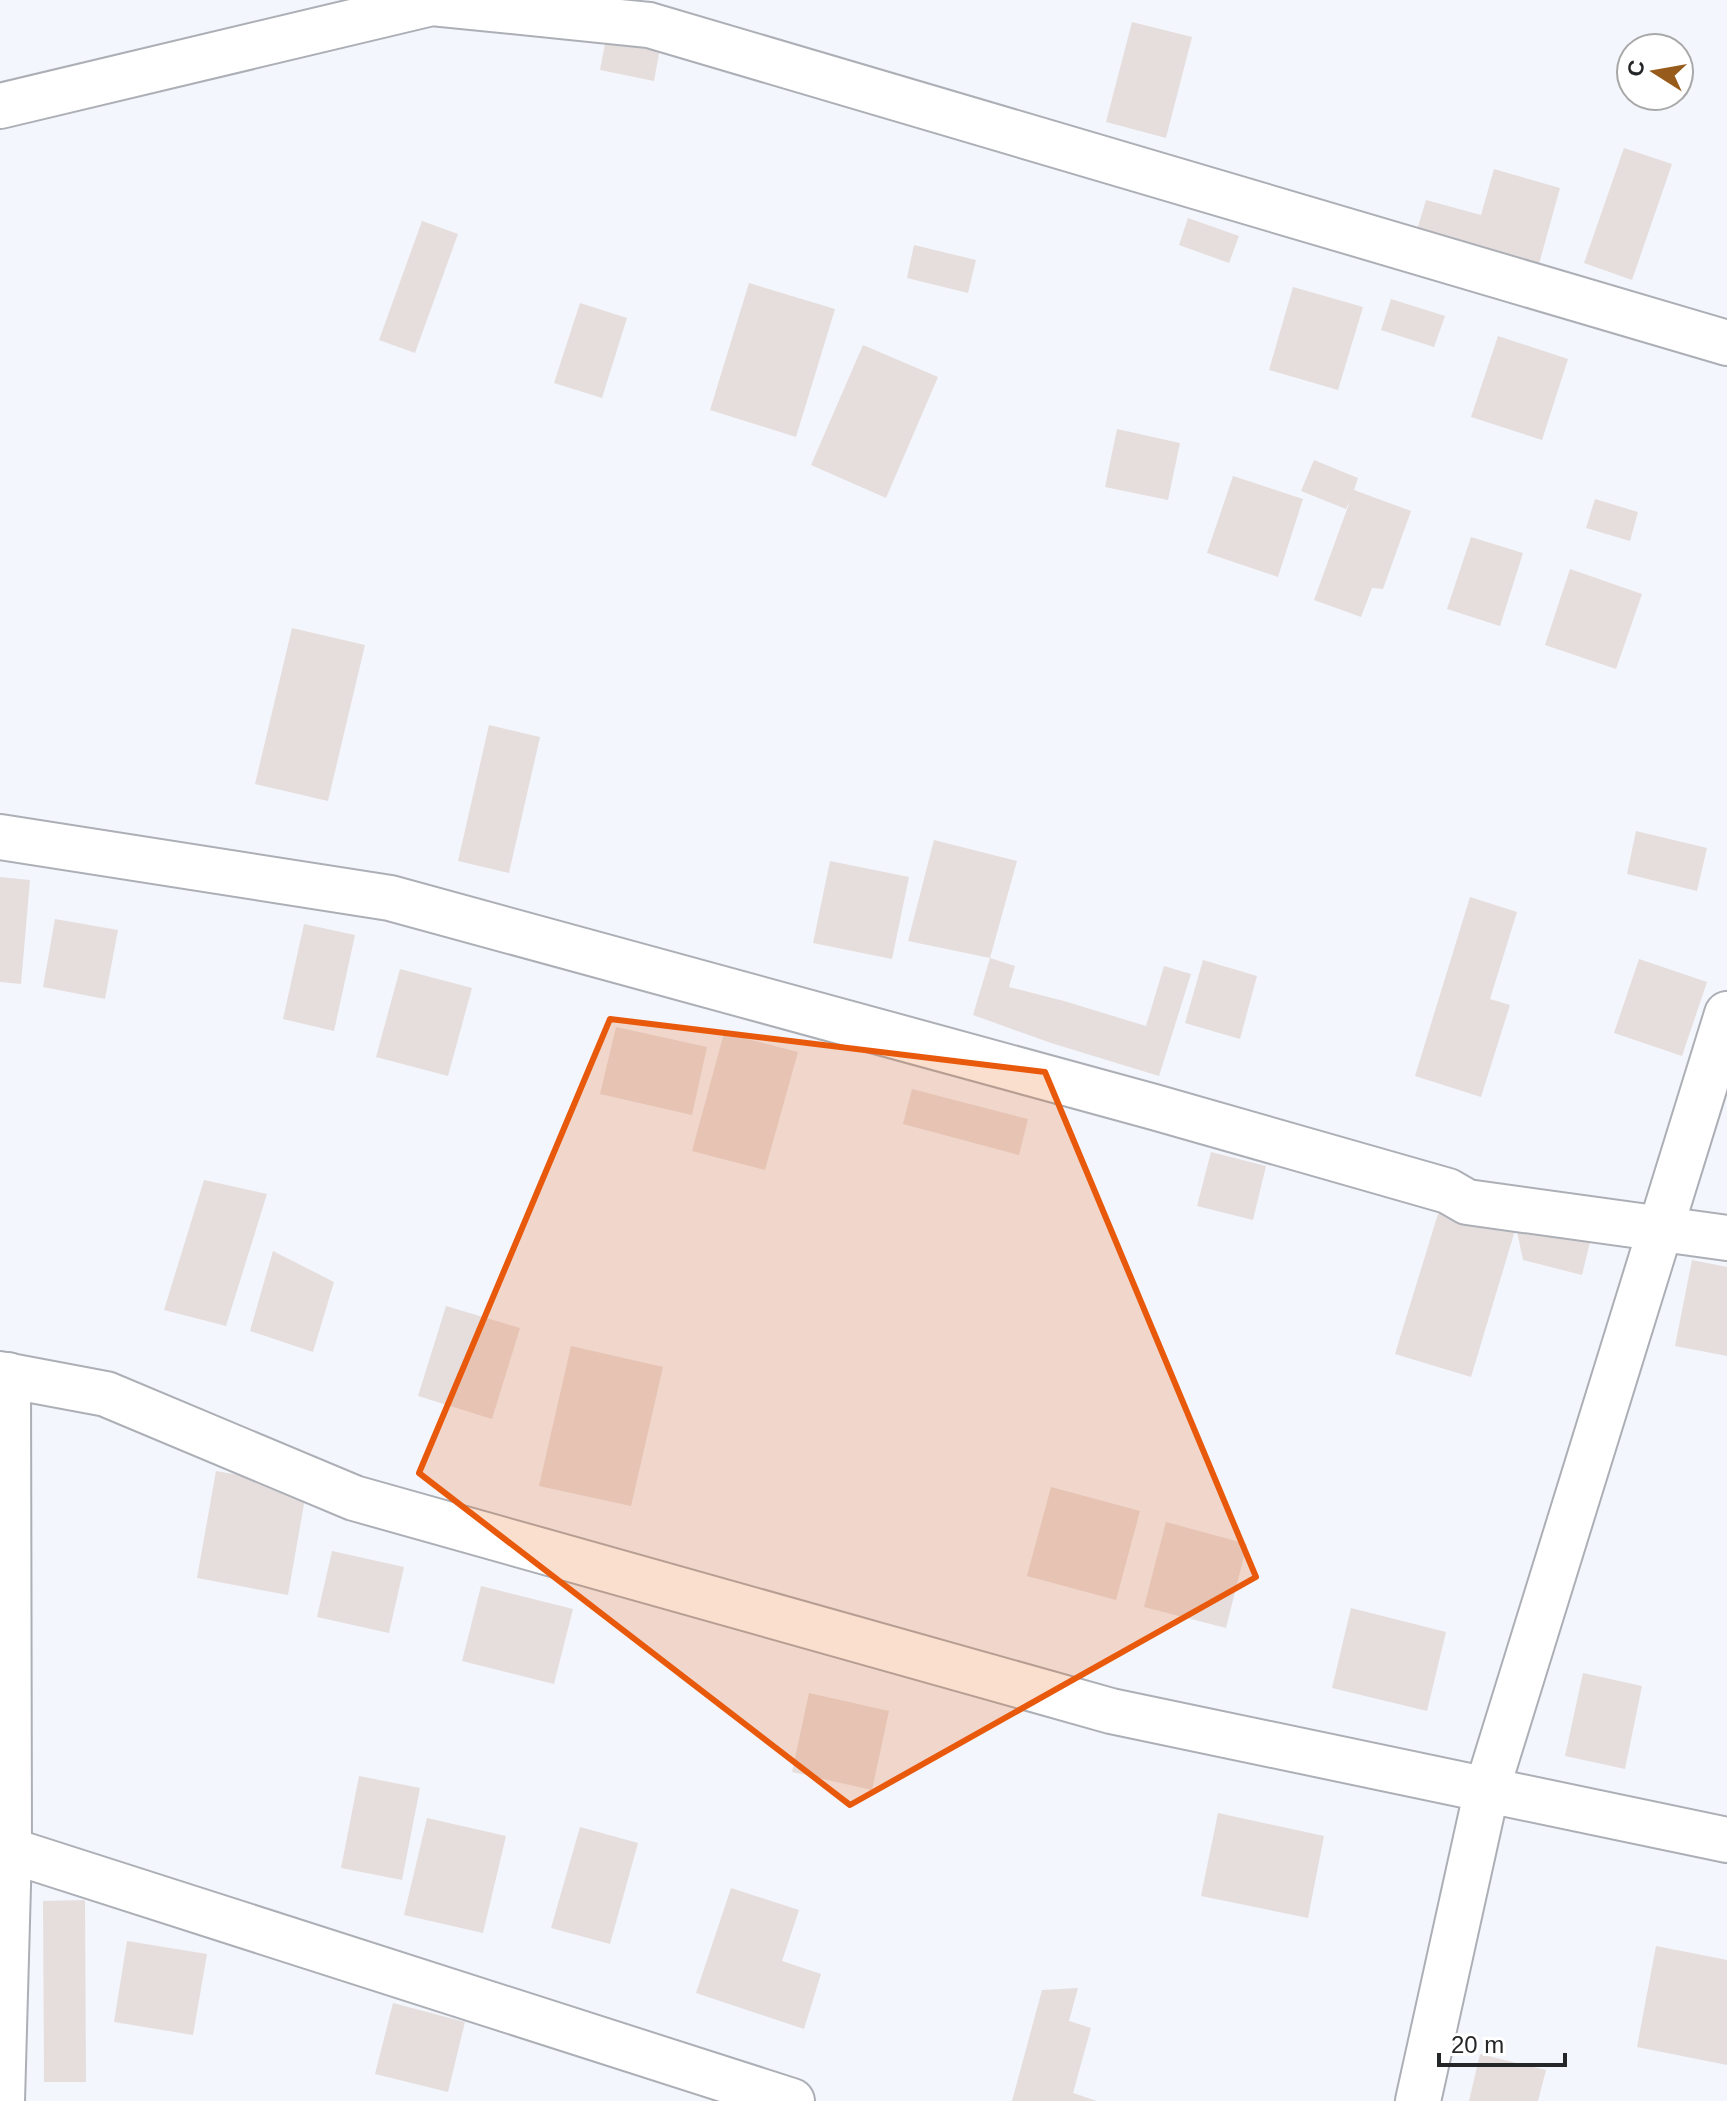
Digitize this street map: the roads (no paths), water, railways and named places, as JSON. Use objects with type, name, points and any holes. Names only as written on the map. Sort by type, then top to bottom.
[{"type":"street","points":[[0,106],[432,3],[649,25],[1727,343]]},
{"type":"street","points":[[0,837],[390,898],[1154,1107],[1448,1191],[1467,1202],[1727,1238]]},
{"type":"street","points":[[1418,2101],[1487,1789],[1727,1014]]},
{"type":"street","points":[[1,2100],[9,1850],[4,1374],[106,1394],[354,1498],[1111,1711],[1727,1840]]},
{"type":"street","points":[[9,1850],[792,2101]]}]
